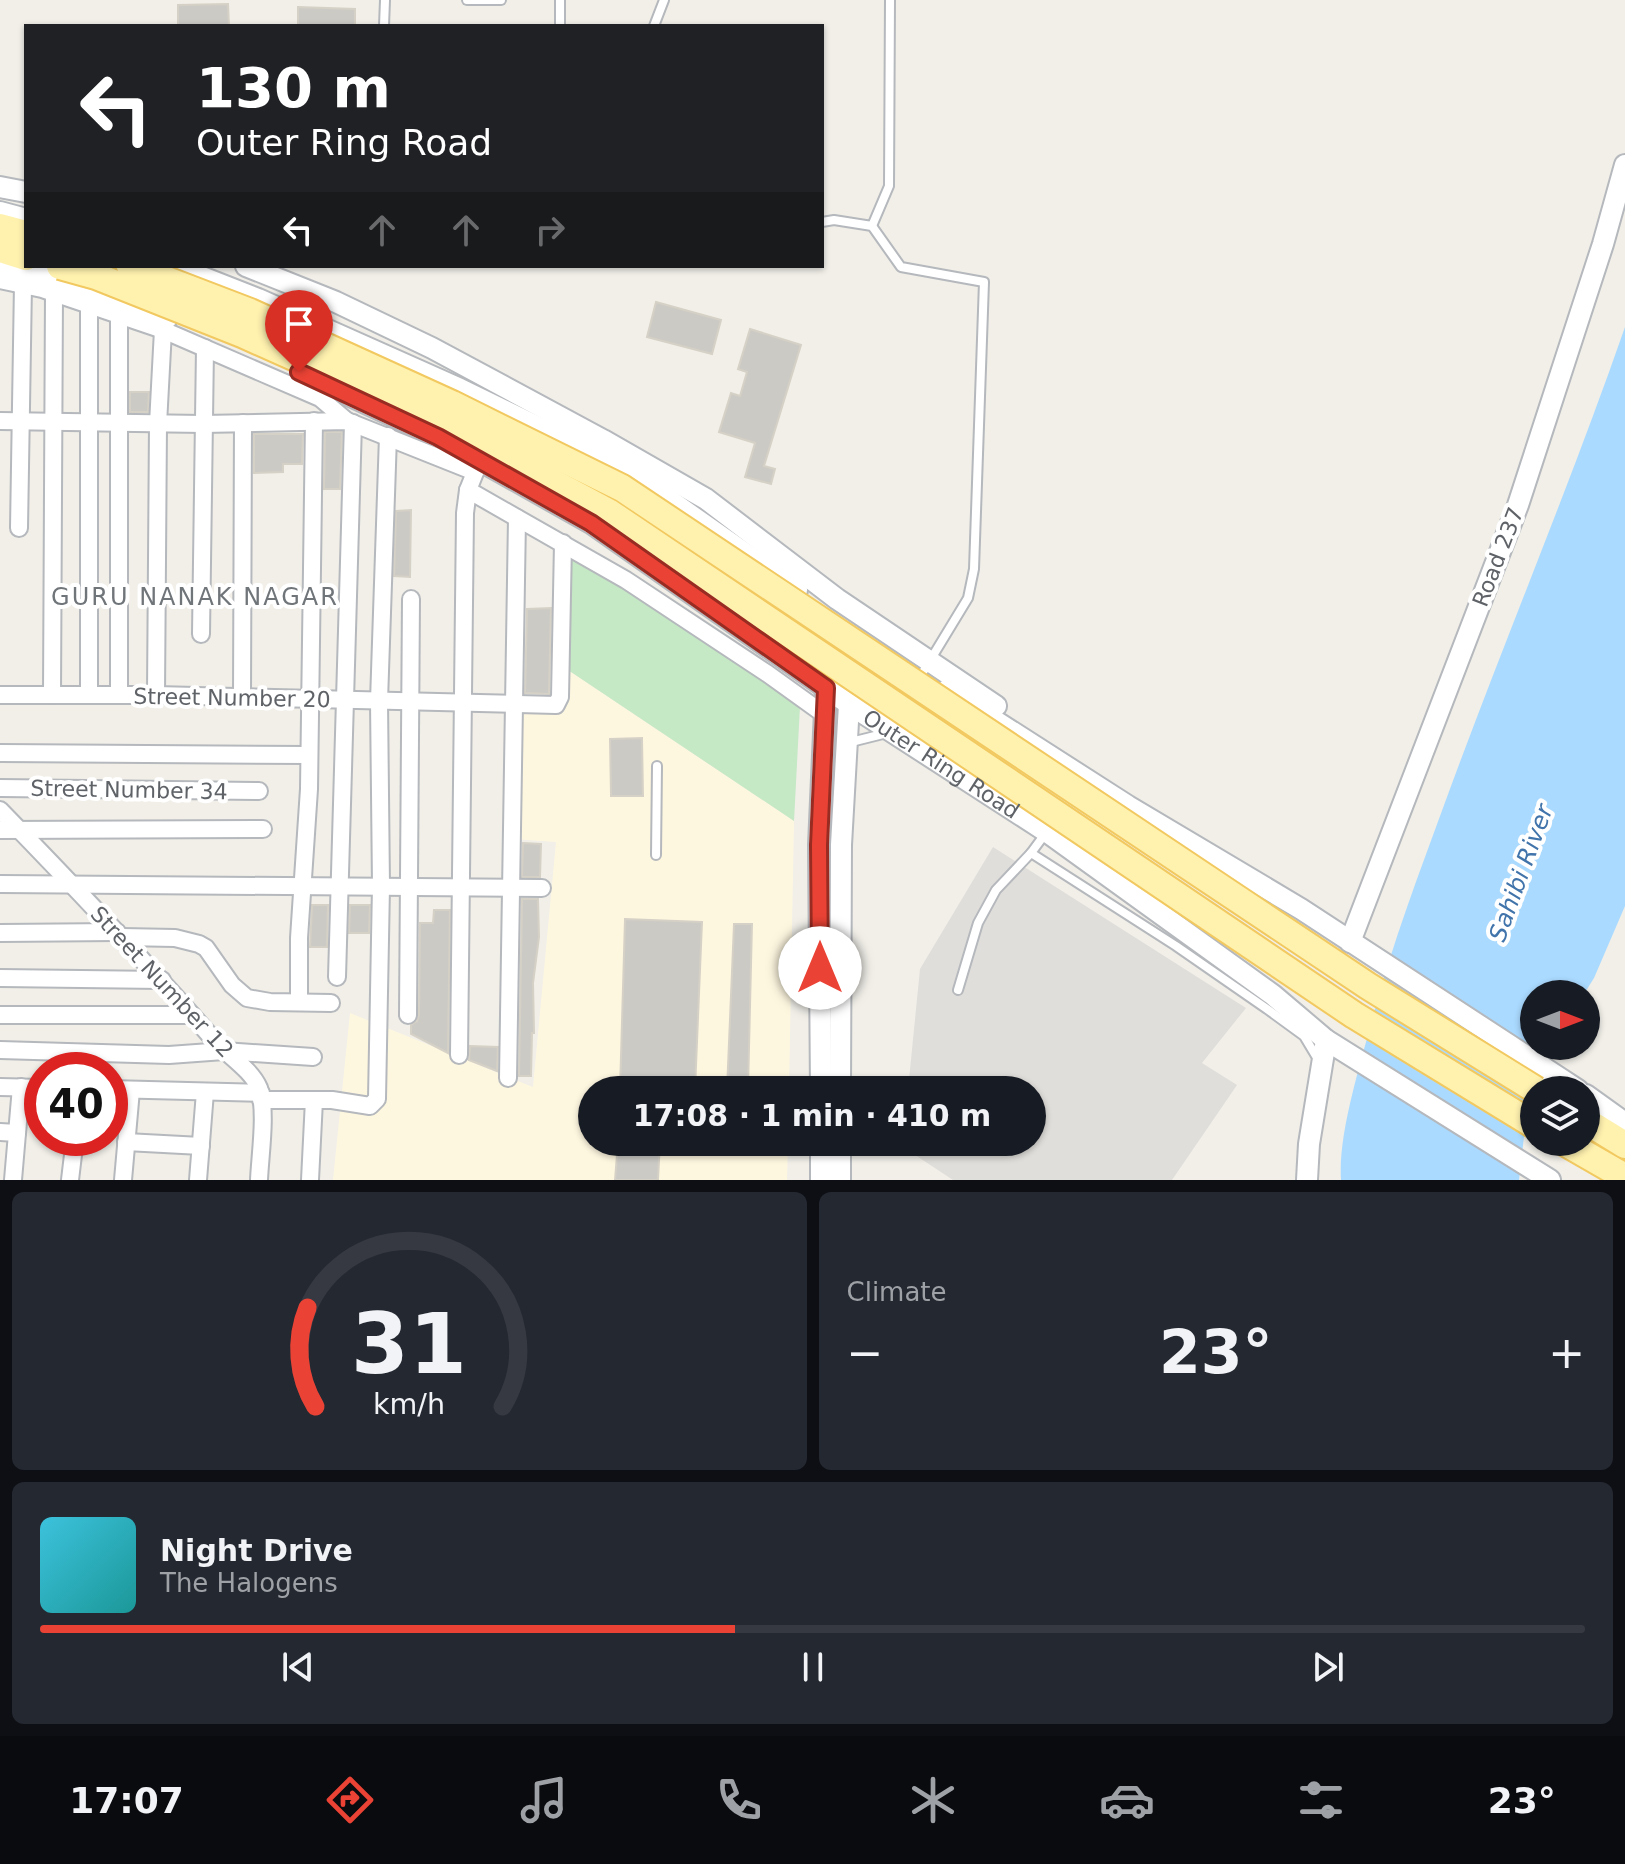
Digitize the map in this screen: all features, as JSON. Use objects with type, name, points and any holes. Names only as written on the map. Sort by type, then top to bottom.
[{"type":"main road","points":[[0,227],[24,233]]},
{"type":"main road","points":[[0,249],[24,256]]},
{"type":"main road","name":"Outer Ring Road","points":[[67,268],[96,276],[242,334],[415,411],[610,513],[1354,1015],[1520,1116]]},
{"type":"main road","points":[[135,268],[250,312],[452,404],[622,488],[1368,986],[1520,1080]]},
{"type":"main road","points":[[1600,1130],[1625,1145]]},
{"type":"main road","points":[[1588,1156],[1625,1177]]},
{"type":"street","name":"Road 237","points":[[1350,942],[1518,505],[1603,244],[1625,165]]},
{"type":"street","points":[[0,187],[24,192]]},
{"type":"street","points":[[0,212],[24,218]]},
{"type":"street","name":"Outer Ring Road","points":[[0,265],[21,268],[143,309],[274,360],[438,437],[478,466],[591,523],[849,704],[1047,832],[1273,995],[1335,1046],[1550,1180]]},
{"type":"street","points":[[179,268],[258,299],[460,389],[628,471],[844,623],[926,667],[1117,792],[1128,806]]},
{"type":"street","points":[[251,268],[336,302],[432,348],[706,499],[999,723],[1128,806],[1301,909],[1557,1076]]},
{"type":"street","points":[[0,280],[54,293],[163,330],[320,398],[350,422],[478,466],[468,490],[465,513],[459,1055]]},
{"type":"street","points":[[19,528],[23,284]]},
{"type":"street","points":[[52,695],[54,293]]},
{"type":"street","points":[[89,304],[89,695]]},
{"type":"street","points":[[119,315],[119,695]]},
{"type":"street","points":[[156,695],[158,424],[163,330]]},
{"type":"street","points":[[201,634],[205,348]]},
{"type":"street","points":[[0,421],[158,424],[350,422]]},
{"type":"street","points":[[299,1002],[309,755],[314,421]]},
{"type":"street","points":[[337,977],[347,701],[350,422]]},
{"type":"street","points":[[242,697],[243,423]]},
{"type":"street","points":[[128,1090],[205,1092],[370,1106],[377,1099],[381,886],[379,701],[388,436]]},
{"type":"street","points":[[468,490],[563,543],[689,621],[825,715]]},
{"type":"street","points":[[508,1078],[517,518]]},
{"type":"street","points":[[675,582],[712,530]]},
{"type":"street","name":"Street Number 20","points":[[0,695],[156,695],[556,705],[559,703],[563,543]]},
{"type":"street","points":[[408,1015],[411,599]]},
{"type":"street","points":[[821,1076],[819,845],[826,688]]},
{"type":"street","points":[[840,1076],[841,845],[849,704]]},
{"type":"street","points":[[961,776],[999,723]]},
{"type":"street","points":[[0,753],[309,755]]},
{"type":"street","name":"Street Number 34","points":[[0,788],[259,791]]},
{"type":"street","name":"Street Number 12","points":[[0,810],[246,1071],[256,1083],[261,1097]]},
{"type":"street","points":[[0,830],[263,829]]},
{"type":"street","points":[[819,845],[841,845]]},
{"type":"street","points":[[0,884],[542,888]]},
{"type":"street","points":[[0,933],[119,935],[190,941],[206,948],[232,985],[247,998],[270,1002],[331,1003]]},
{"type":"street","points":[[0,978],[162,980]]},
{"type":"street","points":[[0,1015],[192,1015]]},
{"type":"street","points":[[1307,1180],[1309,1144],[1323,1069],[1335,1046]]},
{"type":"street","points":[[0,1050],[153,1055],[224,1051],[313,1057]]},
{"type":"street","points":[[0,1087],[24,1087]]},
{"type":"street","points":[[9,1178],[8,1132],[21,1087]]},
{"type":"street","points":[[128,1121],[131,1090]]},
{"type":"street","points":[[198,1180],[205,1092]]},
{"type":"street","points":[[259,1180],[261,1097]]},
{"type":"street","points":[[310,1180],[314,1100]]},
{"type":"street","points":[[1600,1105],[1625,1123]]},
{"type":"street","points":[[128,1142],[201,1146]]},
{"type":"street","points":[[70,1180],[73,1156]]},
{"type":"street","points":[[123,1180],[125,1156]]},
{"type":"lane","points":[[384,24],[385,0]]},
{"type":"lane","points":[[467,0],[501,0]]},
{"type":"lane","points":[[560,0],[560,24]]},
{"type":"lane","points":[[655,24],[664,0]]},
{"type":"lane","points":[[872,226],[889,186],[890,0]]},
{"type":"lane","points":[[824,222],[834,220],[872,226],[901,267],[984,282],[974,569],[968,598],[888,729],[883,734],[847,743]]},
{"type":"lane","points":[[656,855],[657,766]]},
{"type":"lane","points":[[1068,799],[1082,777]]},
{"type":"lane","points":[[958,990],[978,923],[996,890],[1031,853],[1061,810]]},
{"type":"lane","points":[[1031,853],[1176,946],[1292,1027],[1304,1036],[1323,1069]]},
{"type":"shaded area","points":[[565,668],[794,821],[789,1076],[578,1076],[578,1156],[788,1156],[787,1180],[333,1180],[350,1013],[533,1087],[556,842],[513,839],[515,706],[564,706]]},
{"type":"shaded area","points":[[993,847],[1246,1008],[1202,1063],[1237,1085],[1172,1180],[953,1180],[917,1156],[1046,1156],[1046,1076],[909,1076],[920,969]]},
{"type":"green space","points":[[572,551],[800,706],[794,821],[565,668]]},
{"type":"water","name":"Sahibi River","points":[[1625,327],[1625,906],[1593,980],[1520,980],[1520,1060],[1541,1060],[1531,1076],[1520,1076],[1522,1156],[1519,1180],[1341,1180],[1343,1142],[1351,1100],[1397,936],[1469,738]]},
{"type":"building","points":[[228,4],[229,24],[178,24],[178,5]]},
{"type":"building","points":[[298,7],[355,9],[355,24],[298,24]]},
{"type":"building","points":[[656,302],[721,320],[712,354],[647,337]]},
{"type":"building","points":[[750,329],[801,345],[764,466],[775,469],[771,484],[745,477],[755,443],[719,432],[731,393],[740,396],[747,372],[738,369]]},
{"type":"building","points":[[130,392],[149,392],[148,412],[130,412]]},
{"type":"building","points":[[325,432],[342,432],[340,489],[324,489]]},
{"type":"building","points":[[254,434],[303,434],[302,464],[283,464],[283,472],[254,473]]},
{"type":"building","points":[[411,510],[410,577],[394,576],[396,511]]},
{"type":"building","points":[[551,608],[549,694],[525,693],[527,609]]},
{"type":"building","points":[[642,738],[643,796],[611,796],[610,739]]},
{"type":"building","points":[[523,843],[541,844],[540,877],[522,877]]},
{"type":"building","points":[[522,899],[538,899],[539,937],[533,983],[531,1076],[519,1076]]},
{"type":"building","points":[[312,905],[328,905],[327,947],[310,947]]},
{"type":"building","points":[[350,905],[370,905],[369,933],[349,933]]},
{"type":"building","points":[[434,910],[450,910],[448,1053],[411,1034],[411,1025],[419,1015],[420,923],[433,923]]},
{"type":"building","points":[[625,919],[702,922],[696,1076],[620,1076]]},
{"type":"building","points":[[734,924],[752,924],[748,1076],[728,1076]]},
{"type":"building","points":[[470,1046],[498,1047],[497,1071],[469,1060]]},
{"type":"building","points":[[617,1156],[659,1156],[658,1180],[615,1180]]},
{"type":"district","name":"GURU NANAK NAGAR","points":[[195,597]]},
{"type":"route","points":[[299,372],[438,437],[591,523],[826,688],[819,845],[820,968]]}]
